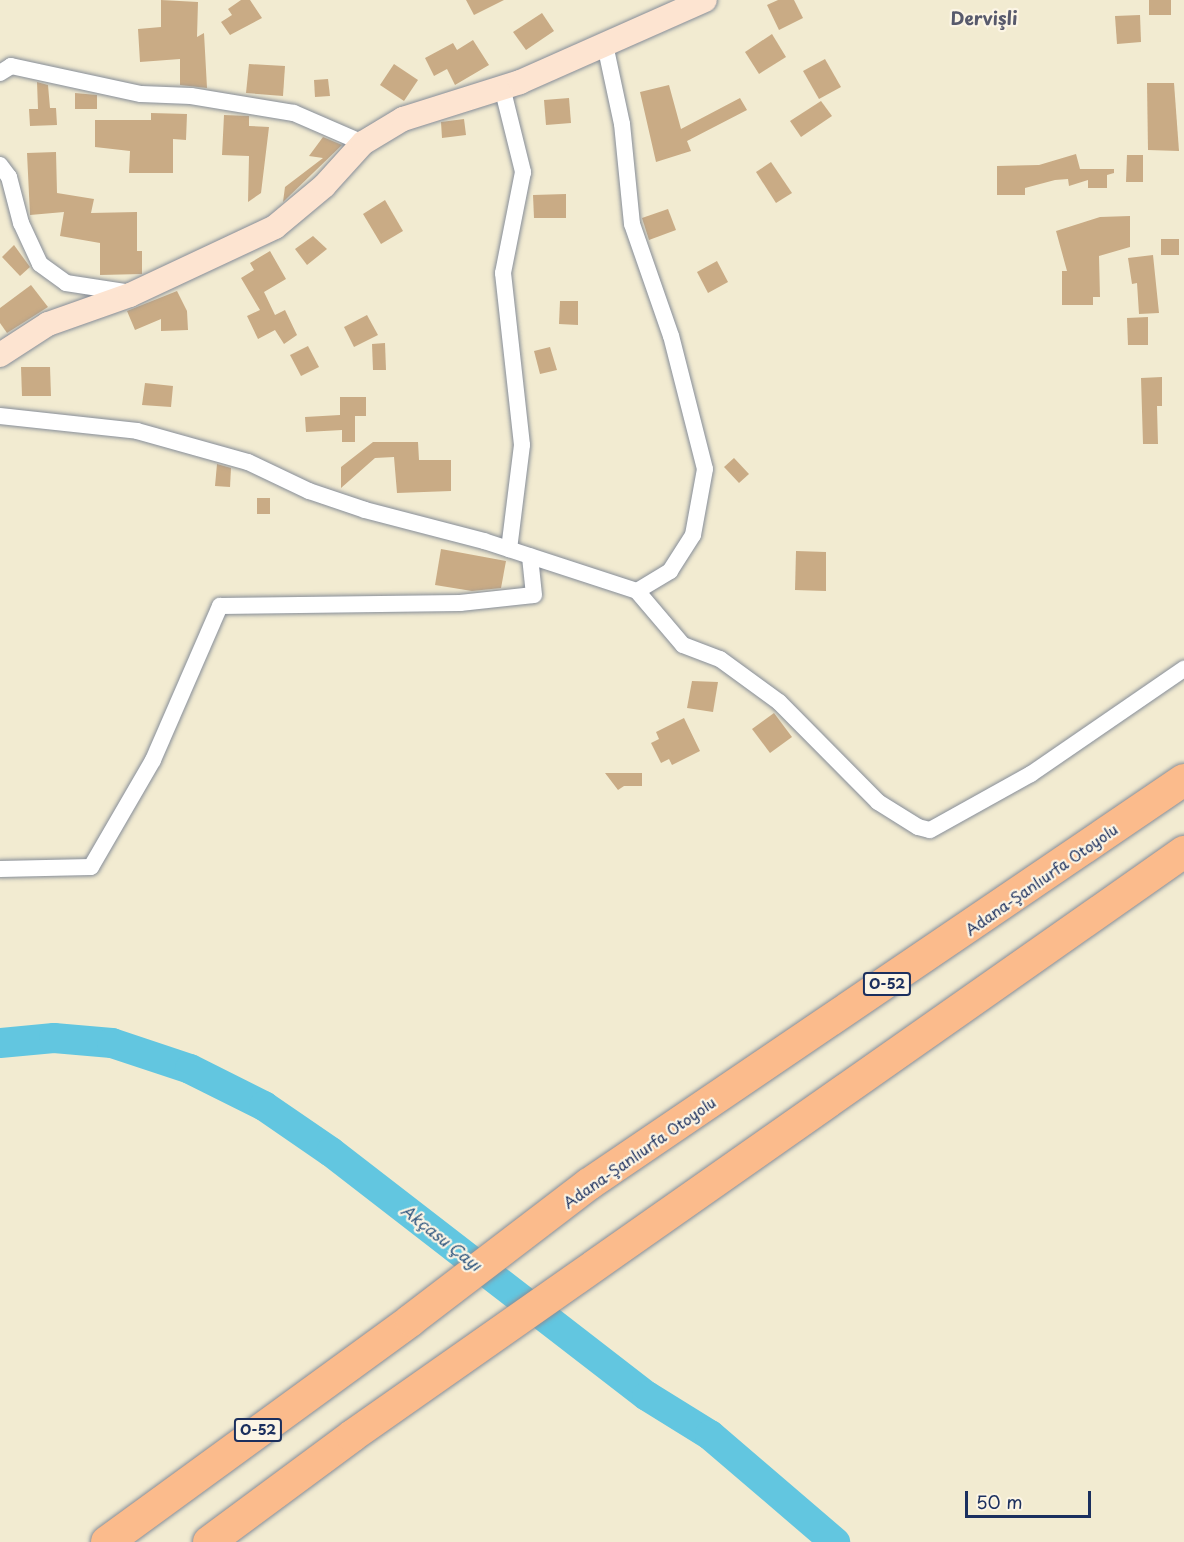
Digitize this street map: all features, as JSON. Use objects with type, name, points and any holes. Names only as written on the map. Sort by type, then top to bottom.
[{"type":"highway","name":"Adana-Şanlıurfa Otoyolu","points":[[107,1542],[411,1320],[589,1184],[1184,780]]},
{"type":"highway","points":[[209,1542],[461,1359],[1184,852]]},
{"type":"street","points":[[0,355],[48,324],[133,293],[275,227],[324,186],[363,143],[403,119],[502,87],[605,45],[705,0]]},
{"type":"street","points":[[605,45],[622,124],[632,224],[671,336],[705,469],[693,535],[670,571],[637,591]]},
{"type":"street","points":[[0,73],[11,66],[141,94],[191,96],[294,113],[363,143]]},
{"type":"street","points":[[502,87],[523,172],[504,273],[522,445],[509,549]]},
{"type":"street","points":[[0,165],[9,177],[21,223],[40,264],[66,283],[133,293]]},
{"type":"street","points":[[0,416],[137,430],[248,462],[309,490],[365,510],[509,549],[637,591],[682,645],[720,659],[779,702],[878,802],[918,827],[930,830],[1031,774],[1184,669]]},
{"type":"street","points":[[0,869],[91,867],[153,760],[220,606],[460,603],[534,595],[530,556]]},
{"type":"building","points":[[161,0],[198,2],[197,37],[204,33],[207,88],[180,85],[180,59],[140,62],[138,29],[161,27]]},
{"type":"building","points":[[241,0],[250,0],[262,18],[230,35],[221,22],[232,15],[228,9]]},
{"type":"building","points":[[466,0],[504,0],[474,15]]},
{"type":"building","points":[[778,0],[794,0],[803,18],[779,30],[767,5]]},
{"type":"building","points":[[1149,0],[1171,0],[1171,15],[1149,15]]},
{"type":"building","points":[[542,13],[554,31],[526,50],[513,32]]},
{"type":"building","points":[[1140,15],[1141,42],[1117,44],[1115,16]]},
{"type":"building","points":[[772,34],[786,57],[759,74],[745,52]]},
{"type":"building","points":[[473,40],[489,65],[455,85],[447,69],[434,76],[425,58],[453,43],[457,50]]},
{"type":"building","points":[[825,59],[841,87],[819,99],[803,71]]},
{"type":"building","points":[[249,64],[285,66],[283,96],[246,93]]},
{"type":"building","points":[[394,64],[418,80],[404,101],[380,85]]},
{"type":"building","points":[[328,79],[330,96],[315,97],[314,80]]},
{"type":"building","points":[[37,82],[48,85],[50,108],[56,108],[57,125],[30,126],[29,109],[38,109]]},
{"type":"building","points":[[1147,83],[1174,83],[1179,151],[1148,150]]},
{"type":"building","points":[[669,85],[681,129],[740,98],[747,110],[687,141],[691,151],[656,162],[640,92]]},
{"type":"building","points":[[75,93],[97,95],[97,109],[75,109]]},
{"type":"building","points":[[569,98],[571,123],[546,125],[544,100]]},
{"type":"building","points":[[821,101],[832,116],[801,137],[790,121]]},
{"type":"building","points":[[151,113],[187,114],[186,140],[173,139],[173,173],[129,173],[130,151],[95,147],[95,120],[151,120]]},
{"type":"building","points":[[224,115],[249,116],[249,126],[269,127],[261,193],[248,202],[249,156],[222,155]]},
{"type":"building","points":[[464,119],[466,135],[442,138],[441,122]]},
{"type":"building","points":[[323,137],[342,145],[283,202],[285,187],[323,158],[309,156]]},
{"type":"building","points":[[56,152],[57,193],[94,199],[91,213],[137,212],[137,251],[142,251],[142,274],[100,275],[100,243],[60,236],[64,212],[30,215],[27,153]]},
{"type":"building","points":[[1076,154],[1080,169],[1114,169],[1114,173],[1107,175],[1107,188],[1088,188],[1088,180],[1069,186],[1068,179],[1025,188],[1025,195],[997,195],[997,166],[1039,165]]},
{"type":"building","points":[[1127,155],[1143,155],[1143,182],[1126,182]]},
{"type":"building","points":[[771,162],[792,193],[776,203],[756,172]]},
{"type":"building","points":[[566,194],[566,218],[534,218],[533,195]]},
{"type":"building","points":[[385,200],[403,231],[381,244],[363,214]]},
{"type":"building","points":[[668,209],[676,230],[649,240],[642,218]]},
{"type":"building","points":[[1130,216],[1130,247],[1099,256],[1100,297],[1093,297],[1093,305],[1062,305],[1062,271],[1067,271],[1056,231],[1100,217]]},
{"type":"building","points":[[313,236],[327,249],[307,265],[295,249]]},
{"type":"building","points":[[1161,239],[1179,239],[1179,255],[1161,255]]},
{"type":"building","points":[[14,245],[30,267],[20,276],[2,257]]},
{"type":"building","points":[[270,251],[286,279],[264,292],[275,315],[285,310],[297,335],[284,344],[275,330],[258,339],[247,316],[260,310],[241,278],[254,270],[250,263]]},
{"type":"building","points":[[1153,255],[1159,313],[1139,314],[1137,283],[1132,284],[1128,258]]},
{"type":"building","points":[[717,261],[728,282],[708,293],[697,272]]},
{"type":"building","points":[[31,285],[48,307],[7,333],[0,323],[0,308]]},
{"type":"building","points":[[177,291],[187,311],[188,330],[161,331],[161,319],[135,330],[127,311]]},
{"type":"building","points":[[560,301],[578,301],[578,325],[559,324]]},
{"type":"building","points":[[367,315],[378,335],[354,347],[344,327]]},
{"type":"building","points":[[1148,317],[1148,345],[1128,345],[1127,318]]},
{"type":"building","points":[[385,343],[386,370],[373,370],[372,344]]},
{"type":"building","points":[[308,346],[319,367],[301,376],[290,355]]},
{"type":"building","points":[[550,347],[557,370],[540,374],[534,351]]},
{"type":"building","points":[[21,367],[50,367],[51,396],[22,396]]},
{"type":"building","points":[[1162,377],[1162,406],[1157,406],[1158,444],[1143,444],[1141,378]]},
{"type":"building","points":[[145,383],[173,386],[171,407],[142,405]]},
{"type":"building","points":[[340,397],[366,397],[366,416],[355,416],[355,442],[342,442],[342,430],[306,432],[305,417],[340,415]]},
{"type":"building","points":[[373,442],[418,442],[419,460],[451,460],[451,491],[397,493],[394,457],[375,458],[341,488],[341,467]]},
{"type":"building","points":[[734,458],[749,474],[739,483],[724,467]]},
{"type":"building","points":[[217,464],[231,468],[230,487],[215,486]]},
{"type":"building","points":[[257,498],[270,498],[270,514],[257,514]]},
{"type":"building","points":[[441,549],[506,561],[501,588],[472,591],[435,585]]},
{"type":"building","points":[[796,551],[826,552],[826,591],[795,590]]},
{"type":"building","points":[[692,681],[718,682],[713,712],[687,708]]},
{"type":"building","points":[[774,713],[792,737],[770,753],[752,729]]},
{"type":"building","points":[[684,718],[700,751],[672,765],[669,759],[661,763],[651,743],[659,739],[656,732]]},
{"type":"building","points":[[605,773],[642,773],[642,786],[624,786],[618,790]]},
{"type":"waterway","name":"Akçasu Çayı","points":[[0,1043],[54,1038],[112,1043],[190,1069],[264,1106],[331,1152],[647,1396],[710,1435],[835,1542]]},
{"type":"district","name":"Dervişli","points":[[984,18]]}]
